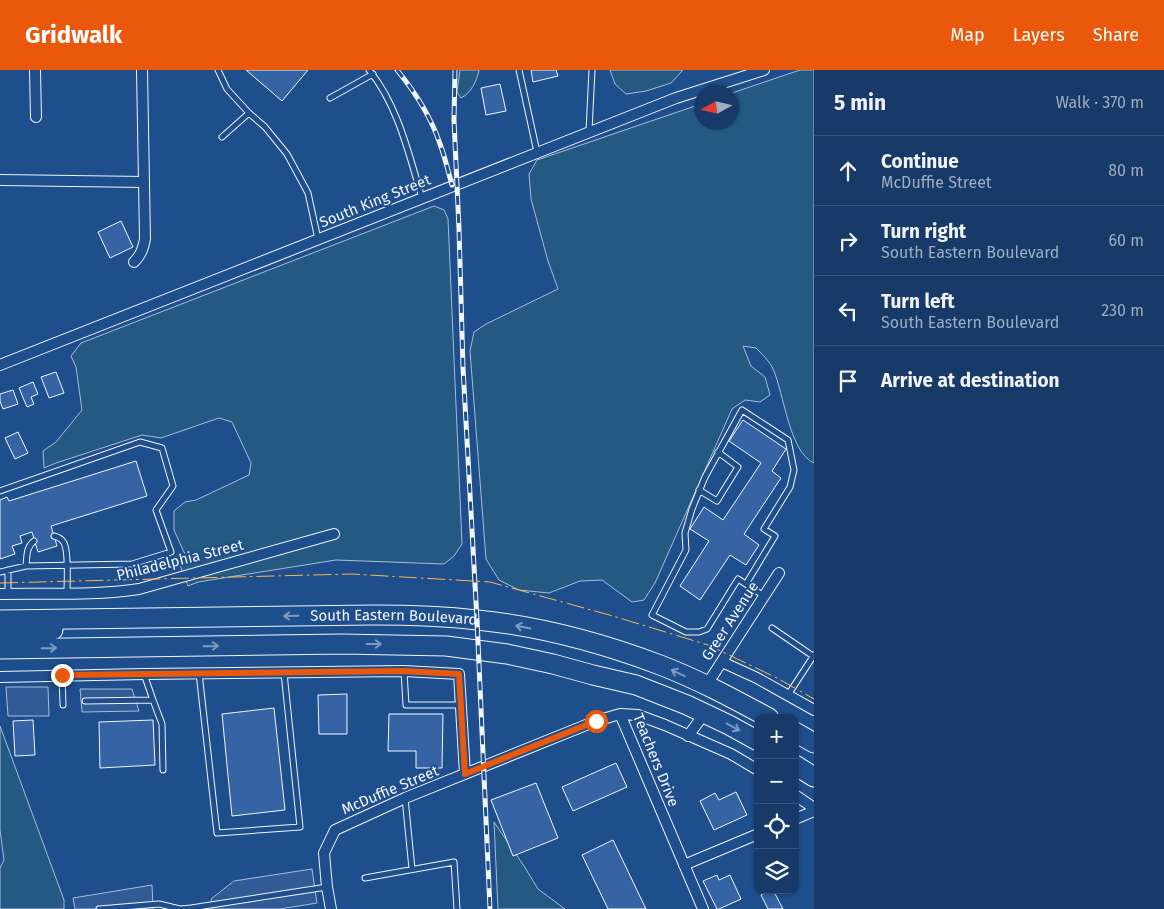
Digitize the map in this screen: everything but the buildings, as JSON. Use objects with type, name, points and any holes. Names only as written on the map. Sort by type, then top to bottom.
[{"type":"highway","name":"South Eastern Boulevard","points":[[0,620],[374,615],[426,616],[477,620],[520,626],[606,647],[662,666],[761,714]]},
{"type":"highway","points":[[0,634],[24,634],[136,618]]},
{"type":"highway","name":"South Eastern Boulevard","points":[[0,649],[385,644],[446,646],[507,654],[636,685],[687,705],[754,739]]},
{"type":"highway","points":[[553,664],[635,674],[682,691],[691,691],[706,686]]},
{"type":"highway","points":[[705,714],[717,709],[727,709],[754,720]]},
{"type":"highway","points":[[799,735],[814,745]]},
{"type":"highway","points":[[799,739],[814,745]]},
{"type":"highway","points":[[799,768],[814,777]]},
{"type":"street","points":[[35,70],[36,117]]},
{"type":"street","points":[[134,262],[143,251],[145,240],[142,70]]},
{"type":"street","name":"South King Street","points":[[0,365],[676,98],[764,70]]},
{"type":"street","points":[[0,180],[144,182]]},
{"type":"street","name":"Philadelphia Street","points":[[4,594],[122,592],[334,534]]},
{"type":"street","name":"Greer Avenue","points":[[706,686],[779,573]]},
{"type":"street","points":[[722,662],[757,678],[814,710]]},
{"type":"street","points":[[0,676],[404,671],[459,674],[465,774]]},
{"type":"street","name":"McDuffie Street","points":[[327,887],[324,852],[335,830],[405,798],[596,721],[620,714]]},
{"type":"street","name":"Teachers Drive","points":[[688,736],[638,715],[620,714],[703,909]]},
{"type":"street","points":[[705,714],[688,736],[731,754],[754,768]]},
{"type":"street","points":[[799,798],[814,809],[799,817]]},
{"type":"street","points":[[684,865],[754,836]]},
{"type":"street","points":[[327,887],[331,909]]},
{"type":"lane","points":[[218,70],[227,89],[265,127],[287,154],[308,193],[318,239]]},
{"type":"lane","points":[[519,70],[537,152]]},
{"type":"lane","points":[[589,132],[592,70]]},
{"type":"lane","points":[[330,98],[371,72],[379,82],[402,132],[422,198]]},
{"type":"lane","points":[[222,137],[249,113]]},
{"type":"lane","points":[[746,584],[775,536],[764,529],[790,487],[794,470],[788,440],[742,410],[699,490],[685,533],[686,550],[652,615],[686,632],[699,632],[707,629],[738,579],[764,596]]},
{"type":"lane","points":[[0,491],[140,442],[162,448],[173,486],[156,510],[171,552],[132,564],[26,566],[0,572]]},
{"type":"lane","points":[[699,490],[717,501],[738,467],[718,452]]},
{"type":"lane","points":[[54,536],[63,542],[67,565],[67,593]]},
{"type":"lane","points":[[26,566],[30,544],[34,541]]},
{"type":"lane","points":[[4,594],[8,570]]},
{"type":"lane","points":[[772,628],[813,655],[788,695]]},
{"type":"lane","points":[[404,671],[406,705],[461,705]]},
{"type":"lane","points":[[199,673],[217,833],[300,827],[284,672]]},
{"type":"lane","points":[[144,674],[162,724],[162,770]]},
{"type":"lane","points":[[62,675],[63,705]]},
{"type":"lane","points":[[85,701],[153,700]]},
{"type":"lane","points":[[405,798],[412,869]]},
{"type":"lane","points":[[365,878],[454,862],[457,909]]},
{"type":"lane","points":[[99,909],[159,904],[180,909],[191,908],[327,887]]},
{"type":"shaded area","points":[[460,70],[479,70],[473,86],[461,98],[457,92]]},
{"type":"shaded area","points":[[610,70],[682,71],[671,83],[646,91],[626,94],[615,84]]},
{"type":"shaded area","points":[[800,70],[814,70],[814,463],[806,457],[793,435],[772,366],[756,348],[743,346],[751,366],[765,377],[770,395],[760,402],[745,400],[732,409],[655,583],[644,600],[632,602],[602,580],[580,581],[549,593],[519,590],[499,580],[486,559],[470,351],[474,332],[486,324],[558,289],[548,261],[531,199],[529,174],[537,160],[694,106],[694,130],[739,130],[739,91]]},
{"type":"shaded area","points":[[434,206],[444,210],[448,219],[462,544],[454,556],[444,564],[336,560],[198,582],[188,586],[180,565],[187,559],[174,530],[174,511],[185,502],[196,500],[249,475],[251,463],[232,422],[219,418],[161,438],[142,435],[44,468],[43,451],[56,442],[82,410],[76,367],[71,356],[81,343]]},
{"type":"shaded area","points":[[6,687],[48,687],[49,716],[8,716]]},
{"type":"shaded area","points":[[80,689],[132,689],[139,711],[82,712]]},
{"type":"shaded area","points":[[0,726],[64,900],[64,909],[0,909],[0,868],[4,860],[0,830]]},
{"type":"shaded area","points":[[494,822],[538,889],[565,909],[498,909]]},
{"type":"shaded area","points":[[312,869],[317,903],[280,909],[212,909],[211,899],[234,881]]},
{"type":"shaded area","points":[[152,885],[153,909],[75,909],[73,898]]},
{"type":"railway","points":[[397,70],[416,96],[432,124],[442,149],[452,185]]},
{"type":"railway","points":[[455,70],[454,120],[463,368],[490,909]]},
{"type":"power","points":[[0,583],[351,574],[490,582],[708,645],[777,678],[814,699]]},
{"type":"route","points":[[62,675],[404,671],[459,674],[465,774],[596,721]]}]
